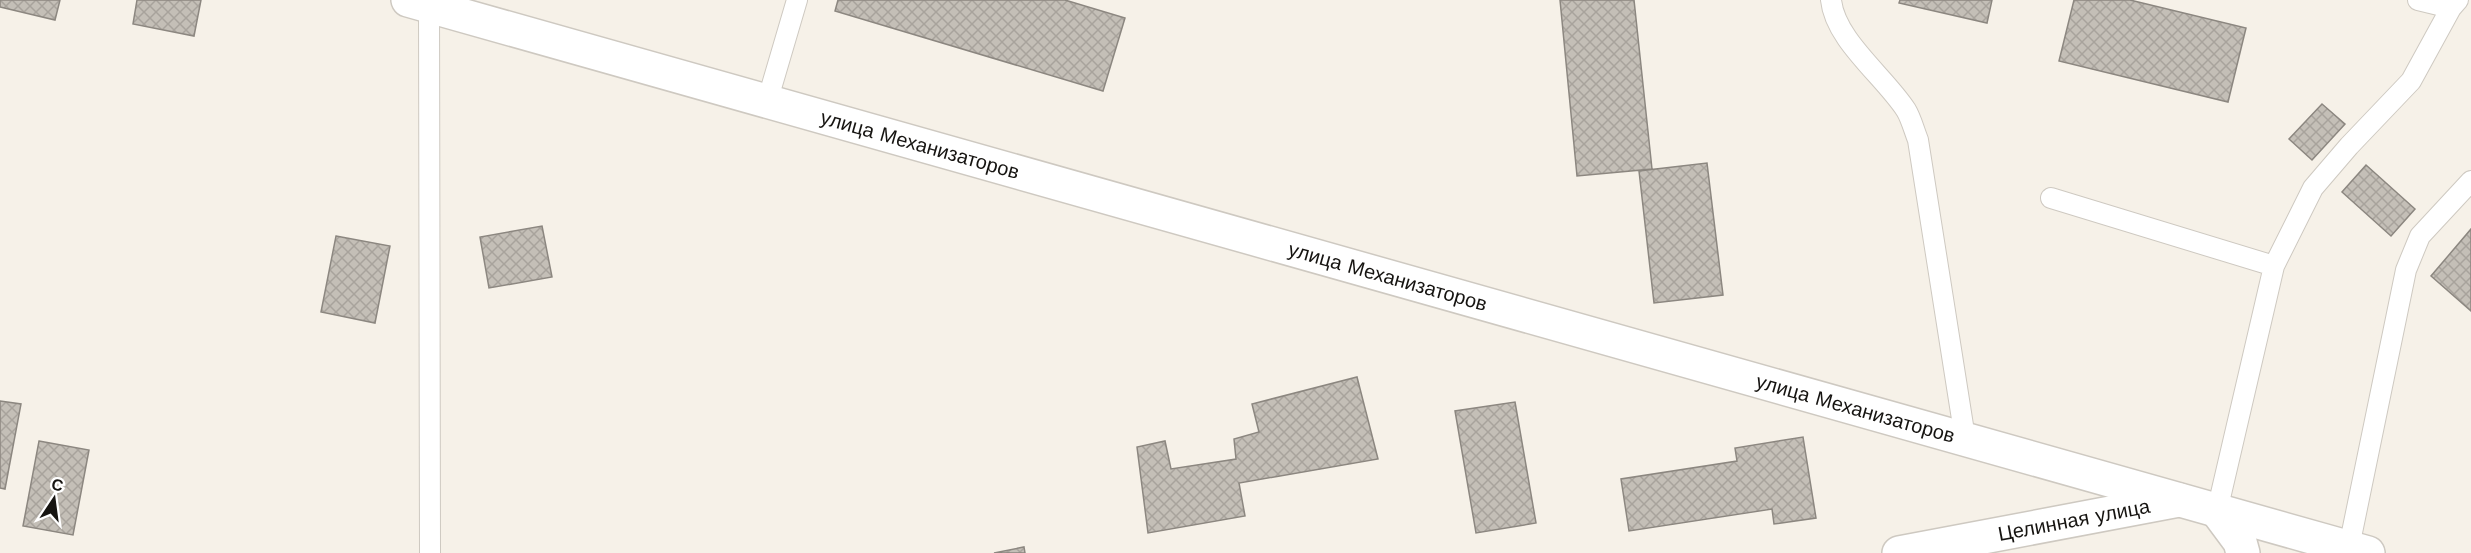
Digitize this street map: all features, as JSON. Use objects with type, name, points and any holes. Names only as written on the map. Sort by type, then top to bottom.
[{"type":"street","name":"улица Механизаторов","points":[[422,2],[767,102],[2358,550]]},
{"type":"street","name":"Целинная улица","points":[[1899,553],[2179,500]]},
{"type":"street","points":[[2217,511],[2240,542],[2243,553]]},
{"type":"lane","points":[[767,102],[797,0]]},
{"type":"lane","points":[[1831,0],[1832,12],[1855,48],[1907,112],[1918,140],[1965,438]]},
{"type":"lane","points":[[2217,511],[2274,266],[2313,188],[2410,81],[2455,4],[2418,0]]},
{"type":"lane","points":[[422,2],[430,553]]},
{"type":"lane","points":[[2358,550],[2406,270],[2420,236],[2471,181]]},
{"type":"lane","points":[[2051,198],[2274,266]]},
{"type":"building","points":[[0,0],[60,0],[55,20],[0,7]]},
{"type":"building","points":[[137,0],[201,0],[194,36],[133,24]]},
{"type":"building","points":[[838,0],[1065,0],[1125,18],[1103,91],[835,11]]},
{"type":"building","points":[[1560,0],[1634,0],[1652,169],[1577,176]]},
{"type":"building","points":[[1900,0],[1992,0],[1987,23],[1899,3]]},
{"type":"building","points":[[2074,0],[2130,0],[2246,28],[2228,102],[2059,61]]},
{"type":"building","points":[[2322,104],[2345,124],[2312,160],[2289,139]]},
{"type":"building","points":[[1707,163],[1723,295],[1654,303],[1639,171]]},
{"type":"building","points":[[2366,165],[2415,209],[2391,236],[2342,192]]},
{"type":"building","points":[[542,226],[552,277],[489,288],[480,237]]},
{"type":"building","points":[[2471,229],[2471,311],[2431,276]]},
{"type":"building","points":[[336,236],[390,246],[375,323],[321,312]]},
{"type":"building","points":[[1357,377],[1378,459],[1239,483],[1245,516],[1148,533],[1137,447],[1165,441],[1171,469],[1236,459],[1234,439],[1259,432],[1252,404]]},
{"type":"building","points":[[0,401],[21,404],[5,489],[0,488]]},
{"type":"building","points":[[1515,402],[1536,523],[1476,533],[1455,411]]},
{"type":"building","points":[[1803,437],[1816,518],[1774,524],[1772,509],[1629,531],[1621,479],[1737,461],[1735,448]]},
{"type":"building","points":[[39,441],[89,450],[73,535],[23,526]]},
{"type":"building","points":[[1024,547],[1025,553],[994,553]]}]
